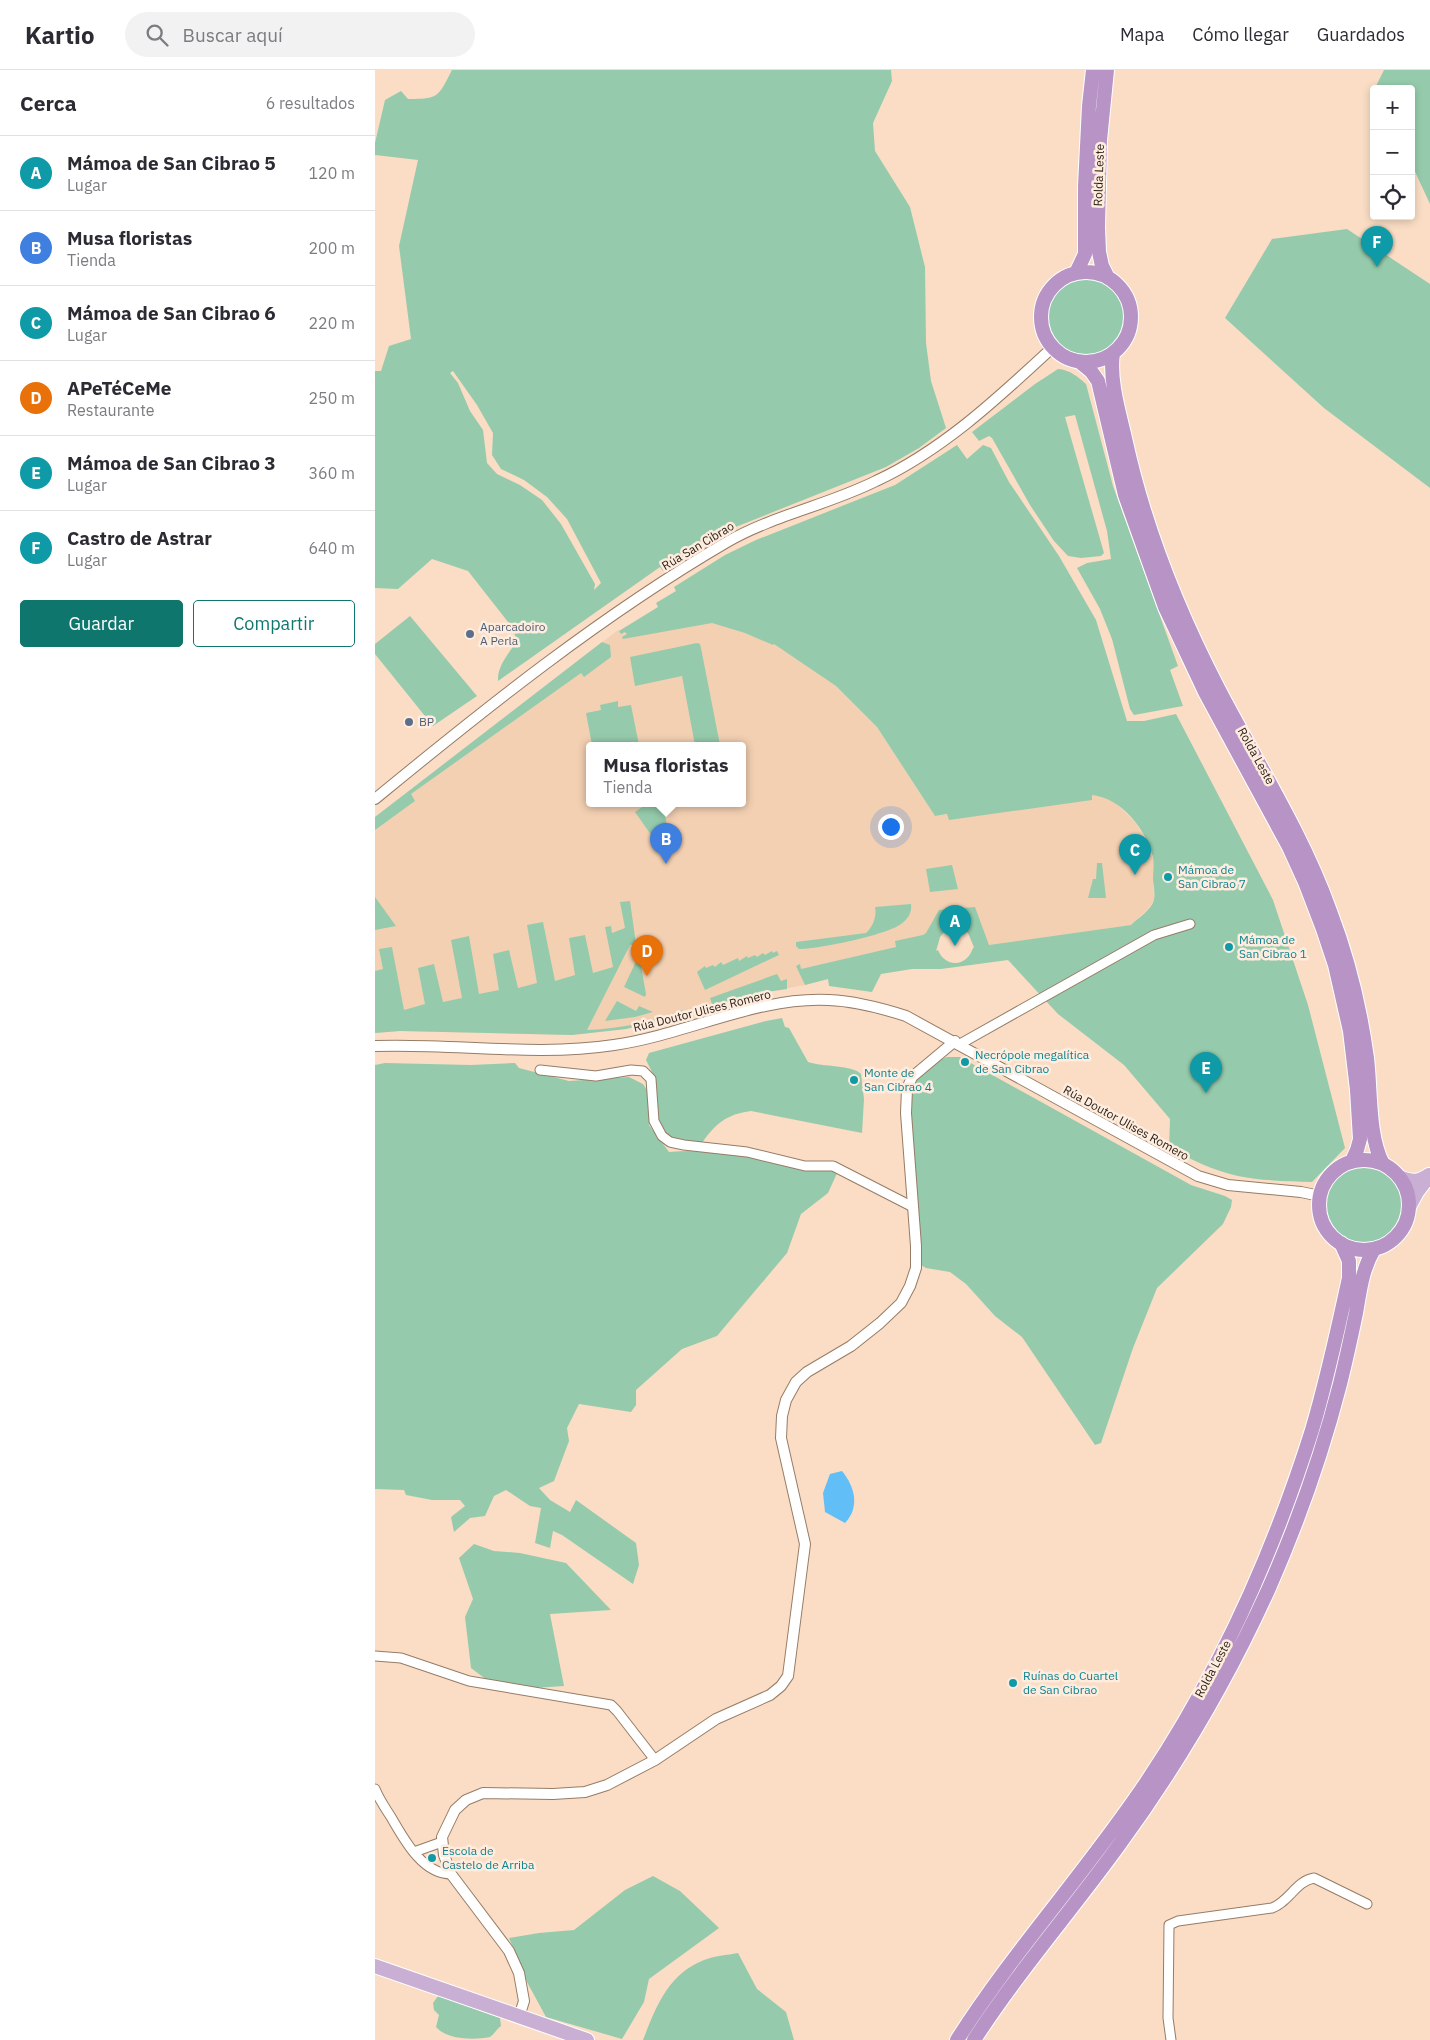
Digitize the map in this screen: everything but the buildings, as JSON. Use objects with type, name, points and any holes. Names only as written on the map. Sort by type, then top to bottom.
[{"type":"highway","name":"Rolda Leste","points":[[1076,273],[1085,254],[1085,186],[1089,106],[1093,70]]},
{"type":"highway","name":"Rolda Leste","points":[[1107,70],[1100,140],[1099,252],[1102,266],[1108,278],[1126,296],[1130,308],[1131,321],[1128,333],[1122,344],[1113,353],[1112,374],[1132,469],[1150,529],[1171,585],[1210,673],[1302,843],[1338,930],[1358,1005],[1369,1075],[1374,1141],[1383,1164]]},
{"type":"highway","points":[[1052,348],[1045,336],[1041,323],[1041,310],[1045,297],[1053,286],[1063,278],[1076,273],[1087,272],[1108,278]]},
{"type":"highway","name":"Rolda Leste","points":[[1052,348],[1081,362],[1098,381],[1135,529],[1165,607],[1205,694],[1289,847],[1310,894],[1330,949],[1344,1004],[1355,1069],[1360,1139],[1352,1161]]},
{"type":"highway","points":[[1081,362],[1092,362],[1113,353]]},
{"type":"highway","points":[[1320,1196],[1324,1184],[1331,1174],[1341,1166],[1352,1161],[1362,1160],[1383,1164],[1401,1178],[1408,1192],[1409,1207],[1406,1221],[1399,1234],[1387,1243],[1374,1249],[1351,1248],[1341,1243]]},
{"type":"highway","name":"Rolda Leste","points":[[957,2040],[995,1985],[1139,1794],[1186,1720],[1233,1632],[1257,1581],[1287,1506],[1322,1395],[1349,1278],[1349,1261],[1341,1243],[1326,1228],[1319,1207],[1320,1196]]},
{"type":"highway","name":"Rolda Leste","points":[[974,2040],[1006,1993],[1117,1848],[1163,1782],[1191,1738],[1238,1652],[1282,1557],[1314,1471],[1340,1382],[1365,1266],[1374,1249]]},
{"type":"main road","points":[[1401,1178],[1413,1182],[1430,1175]]},
{"type":"main road","points":[[1409,1207],[1417,1192],[1430,1175]]},
{"type":"main road","points":[[375,1968],[587,2040]]},
{"type":"street","name":"Rúa San Cibrao","points":[[375,799],[547,663],[682,569],[743,533],[874,482],[909,465],[956,430],[1052,348]]},
{"type":"street","points":[[519,2017],[524,2000],[519,1973],[509,1951],[451,1874],[444,1856],[442,1837],[455,1810],[467,1800],[483,1793],[553,1794],[585,1792],[607,1785],[655,1760],[716,1720],[769,1695],[781,1686],[788,1676],[805,1544],[781,1438],[782,1416],[786,1400],[796,1382],[807,1372],[851,1346],[880,1323],[901,1303],[910,1286],[916,1268],[906,1113],[907,1089],[912,1077],[957,1043],[1154,935],[1190,924]]},
{"type":"street","name":"Rúa Doutor Ulises Romero","points":[[375,1046],[411,1045],[558,1050],[614,1045],[666,1035],[779,1004],[827,1000],[878,1007],[906,1016],[1198,1176],[1228,1185],[1301,1192],[1320,1196]]},
{"type":"street","points":[[540,1070],[596,1076],[631,1070],[643,1071],[651,1078],[654,1121],[661,1136],[670,1142],[747,1152],[805,1166],[833,1166],[913,1207]]},
{"type":"street","points":[[375,1656],[401,1658],[469,1681],[611,1705],[655,1760]]},
{"type":"street","points":[[375,1789],[409,1846],[422,1861],[437,1872],[451,1874]]},
{"type":"street","points":[[414,1852],[442,1842]]},
{"type":"street","points":[[1171,2040],[1168,2018],[1169,1925],[1178,1921],[1272,1908],[1285,1901],[1307,1879],[1314,1878],[1367,1904]]},
{"type":"shaded area","points":[[692,588],[836,686],[877,727],[935,816],[1092,795],[1101,796],[1115,802],[1135,822],[1145,838],[1153,858],[1154,900],[1148,909],[1131,925],[974,948],[968,933],[958,928],[951,929],[944,932],[940,937],[936,951],[805,985],[761,993],[626,1029],[572,1035],[400,1031],[375,1033],[375,817],[618,630]]},
{"type":"green space","points":[[452,70],[891,70],[892,81],[873,123],[875,151],[910,207],[925,267],[926,343],[931,381],[946,428],[919,448],[886,467],[733,528],[663,571],[660,567],[498,681],[501,665],[517,641],[512,627],[468,571],[432,559],[398,589],[375,588],[375,371],[381,371],[389,346],[411,339],[399,246],[418,160],[375,155],[375,143],[385,100],[401,91],[408,99],[432,97],[440,91]],"holes":[[[453,371],[477,405],[493,433],[492,455],[501,469],[524,480],[547,497],[567,519],[601,583],[594,590],[595,584],[561,524],[542,500],[520,485],[497,474],[487,463],[483,430],[470,411],[458,383],[450,373]]]},
{"type":"green space","points":[[1384,70],[1430,70],[1430,204],[1415,172],[1415,85],[1376,85]]},
{"type":"green space","points":[[1347,229],[1430,284],[1430,488],[1324,408],[1225,318],[1272,239]]},
{"type":"green space","points":[[1085,278],[1100,281],[1112,290],[1121,302],[1124,317],[1121,332],[1112,344],[1100,353],[1085,356],[1070,353],[1058,344],[1049,332],[1046,317],[1049,302],[1058,290],[1070,281]]},
{"type":"green space","points":[[1058,369],[1073,374],[1086,384],[1113,486],[1178,666],[1170,670],[1183,706],[1134,715],[1130,709],[1112,639],[1100,609],[1077,568],[1087,563],[1111,559],[1107,531],[1075,415],[1065,417],[1104,553],[1101,556],[1081,558],[1068,556],[1054,541],[1030,505],[992,438],[989,436],[979,441],[972,432]]},
{"type":"green space","points":[[957,445],[967,459],[983,445],[991,448],[1009,482],[1059,556],[1096,620],[1127,721],[1144,721],[1176,714],[1273,900],[1308,1005],[1345,1148],[1312,1182],[1266,1180],[1229,1174],[1169,1149],[1170,1119],[1124,1065],[1058,1014],[1008,960],[941,969],[912,969],[881,974],[872,992],[829,986],[828,979],[805,985],[796,966],[800,964],[801,969],[896,947],[895,941],[926,933],[939,910],[975,907],[989,945],[1131,925],[1147,910],[1154,900],[1153,857],[1145,836],[1139,826],[1123,809],[1103,797],[1092,795],[1092,800],[949,820],[947,814],[935,816],[877,727],[836,686],[774,644],[712,623],[623,639],[622,637],[627,634],[625,632],[621,634],[619,631],[658,607],[656,603],[676,591],[674,587],[725,555],[756,540],[895,485]],"holes":[[[958,928],[968,933],[974,947],[969,956],[964,960],[955,963],[947,961],[938,950],[936,951],[940,937],[944,932]]]},
{"type":"green space","points":[[410,616],[477,696],[433,726],[375,654],[375,644]]},
{"type":"green space","points":[[602,642],[610,645],[611,657],[584,677],[581,673],[411,794],[415,801],[375,830],[375,817]]},
{"type":"green space","points":[[697,643],[700,644],[719,742],[694,742],[682,676],[635,686],[630,657]]},
{"type":"green space","points":[[618,701],[618,707],[631,705],[638,742],[591,742],[586,713],[601,710],[600,705]]},
{"type":"green space","points":[[642,807],[664,807],[670,842],[661,849],[635,812]]},
{"type":"green space","points":[[1097,863],[1102,863],[1106,898],[1088,898],[1093,879],[1096,879]]},
{"type":"green space","points":[[952,865],[958,889],[930,892],[926,869]]},
{"type":"green space","points":[[375,897],[396,926],[375,930]]},
{"type":"green space","points":[[630,901],[636,944],[630,945],[587,1030],[636,1024],[683,1010],[685,1015],[626,1029],[572,1035],[400,1031],[375,1033],[375,971],[383,969],[379,949],[392,947],[404,1010],[425,1004],[418,968],[434,964],[443,1002],[462,998],[451,940],[469,936],[479,994],[499,990],[493,954],[509,950],[518,988],[537,983],[527,925],[543,922],[555,981],[575,975],[569,938],[585,935],[593,973],[613,967],[605,927],[611,926],[612,933],[625,928],[620,902]]},
{"type":"green space","points":[[911,904],[910,913],[906,920],[882,933],[821,947],[799,949],[796,946],[796,942],[866,933],[874,921],[875,907]]},
{"type":"green space","points":[[772,951],[773,953],[777,951],[779,955],[705,990],[697,972],[705,966],[706,968],[713,965],[715,967],[721,962],[723,965],[738,958],[739,961],[747,956],[748,958],[755,955],[757,957]]},
{"type":"green space","points":[[639,955],[646,994],[645,997],[624,987]]},
{"type":"green space","points":[[777,974],[781,981],[787,979],[787,989],[761,993],[713,1007],[710,998]]},
{"type":"green space","points":[[617,1001],[636,1011],[639,1006],[653,1012],[635,1017],[605,1021]]},
{"type":"green space","points":[[782,1018],[785,1027],[789,1028],[808,1062],[851,1069],[861,1074],[864,1099],[862,1133],[751,1111],[728,1117],[712,1130],[702,1143],[671,1137],[665,1132],[658,1121],[654,1100],[655,1078],[646,1060],[649,1053]]},
{"type":"green space","points":[[947,1057],[960,1057],[1191,1185],[1232,1200],[1231,1207],[1223,1224],[1157,1288],[1133,1348],[1101,1443],[1095,1445],[1022,1337],[995,1316],[966,1284],[950,1272],[926,1268],[919,1264],[911,1146],[911,1089],[917,1077],[935,1062]]},
{"type":"green space","points":[[385,1063],[471,1065],[515,1063],[519,1068],[569,1081],[629,1077],[643,1084],[649,1093],[649,1125],[669,1152],[691,1151],[733,1154],[838,1171],[828,1193],[801,1214],[787,1253],[717,1336],[682,1349],[636,1390],[636,1405],[631,1412],[579,1404],[567,1428],[569,1441],[554,1481],[539,1488],[550,1500],[570,1512],[576,1500],[636,1543],[639,1565],[633,1584],[562,1535],[553,1531],[550,1548],[535,1543],[541,1508],[530,1506],[506,1490],[494,1496],[485,1516],[470,1518],[454,1532],[451,1517],[465,1506],[460,1500],[432,1500],[406,1495],[404,1490],[375,1489],[375,1065]]},
{"type":"green space","points":[[1365,1165],[1380,1168],[1392,1177],[1401,1189],[1404,1204],[1401,1219],[1392,1231],[1380,1240],[1365,1243],[1350,1240],[1338,1231],[1329,1219],[1326,1204],[1329,1189],[1338,1177],[1350,1168]]},
{"type":"green space","points":[[474,1544],[494,1551],[520,1553],[566,1563],[611,1610],[550,1614],[564,1686],[533,1688],[487,1680],[471,1668],[465,1617],[473,1599],[459,1558]]},
{"type":"green space","points":[[653,1876],[680,1891],[719,1928],[649,1979],[644,2002],[622,2039],[546,2017],[527,1982],[509,1938],[574,1930],[625,1890]]},
{"type":"green space","points":[[738,1953],[757,1989],[786,2012],[794,2040],[643,2040],[665,1993],[681,1974],[704,1960]]},
{"type":"green space","points":[[438,1996],[500,2018],[501,2026],[490,2037],[469,2039],[447,2034],[436,2027],[439,2015],[434,2010],[433,2003]]},
{"type":"water","points":[[842,1471],[853,1490],[854,1497],[853,1510],[845,1523],[825,1512],[823,1493],[830,1474]]},
{"type":"place","name":"Castro de Astrar","points":[[1377,267]]},
{"type":"place","name":"Aparcadoiro A Perla","points":[[470,634]]},
{"type":"place","name":"BP","points":[[409,722]]},
{"type":"place","name":"Musa floristas","points":[[666,864]]},
{"type":"place","name":"Mámoa de San Cibrao 6","points":[[1135,875]]},
{"type":"place","name":"Mámoa de San Cibrao 7","points":[[1168,877]]},
{"type":"place","name":"Mámoa de San Cibrao 5","points":[[955,946]]},
{"type":"place","name":"Mámoa de San Cibrao 1","points":[[1229,947]]},
{"type":"place","name":"APeTéCeMe","points":[[647,976]]},
{"type":"place","name":"Necrópole megalítica de San Cibrao","points":[[965,1062]]},
{"type":"place","name":"Monte de San Cibrao 4","points":[[854,1080]]},
{"type":"place","name":"Mámoa de San Cibrao 3","points":[[1206,1093]]},
{"type":"place","name":"Ruínas do Cuartel de San Cibrao","points":[[1013,1683]]},
{"type":"place","name":"Escola de Castelo de Arriba","points":[[432,1858]]}]
